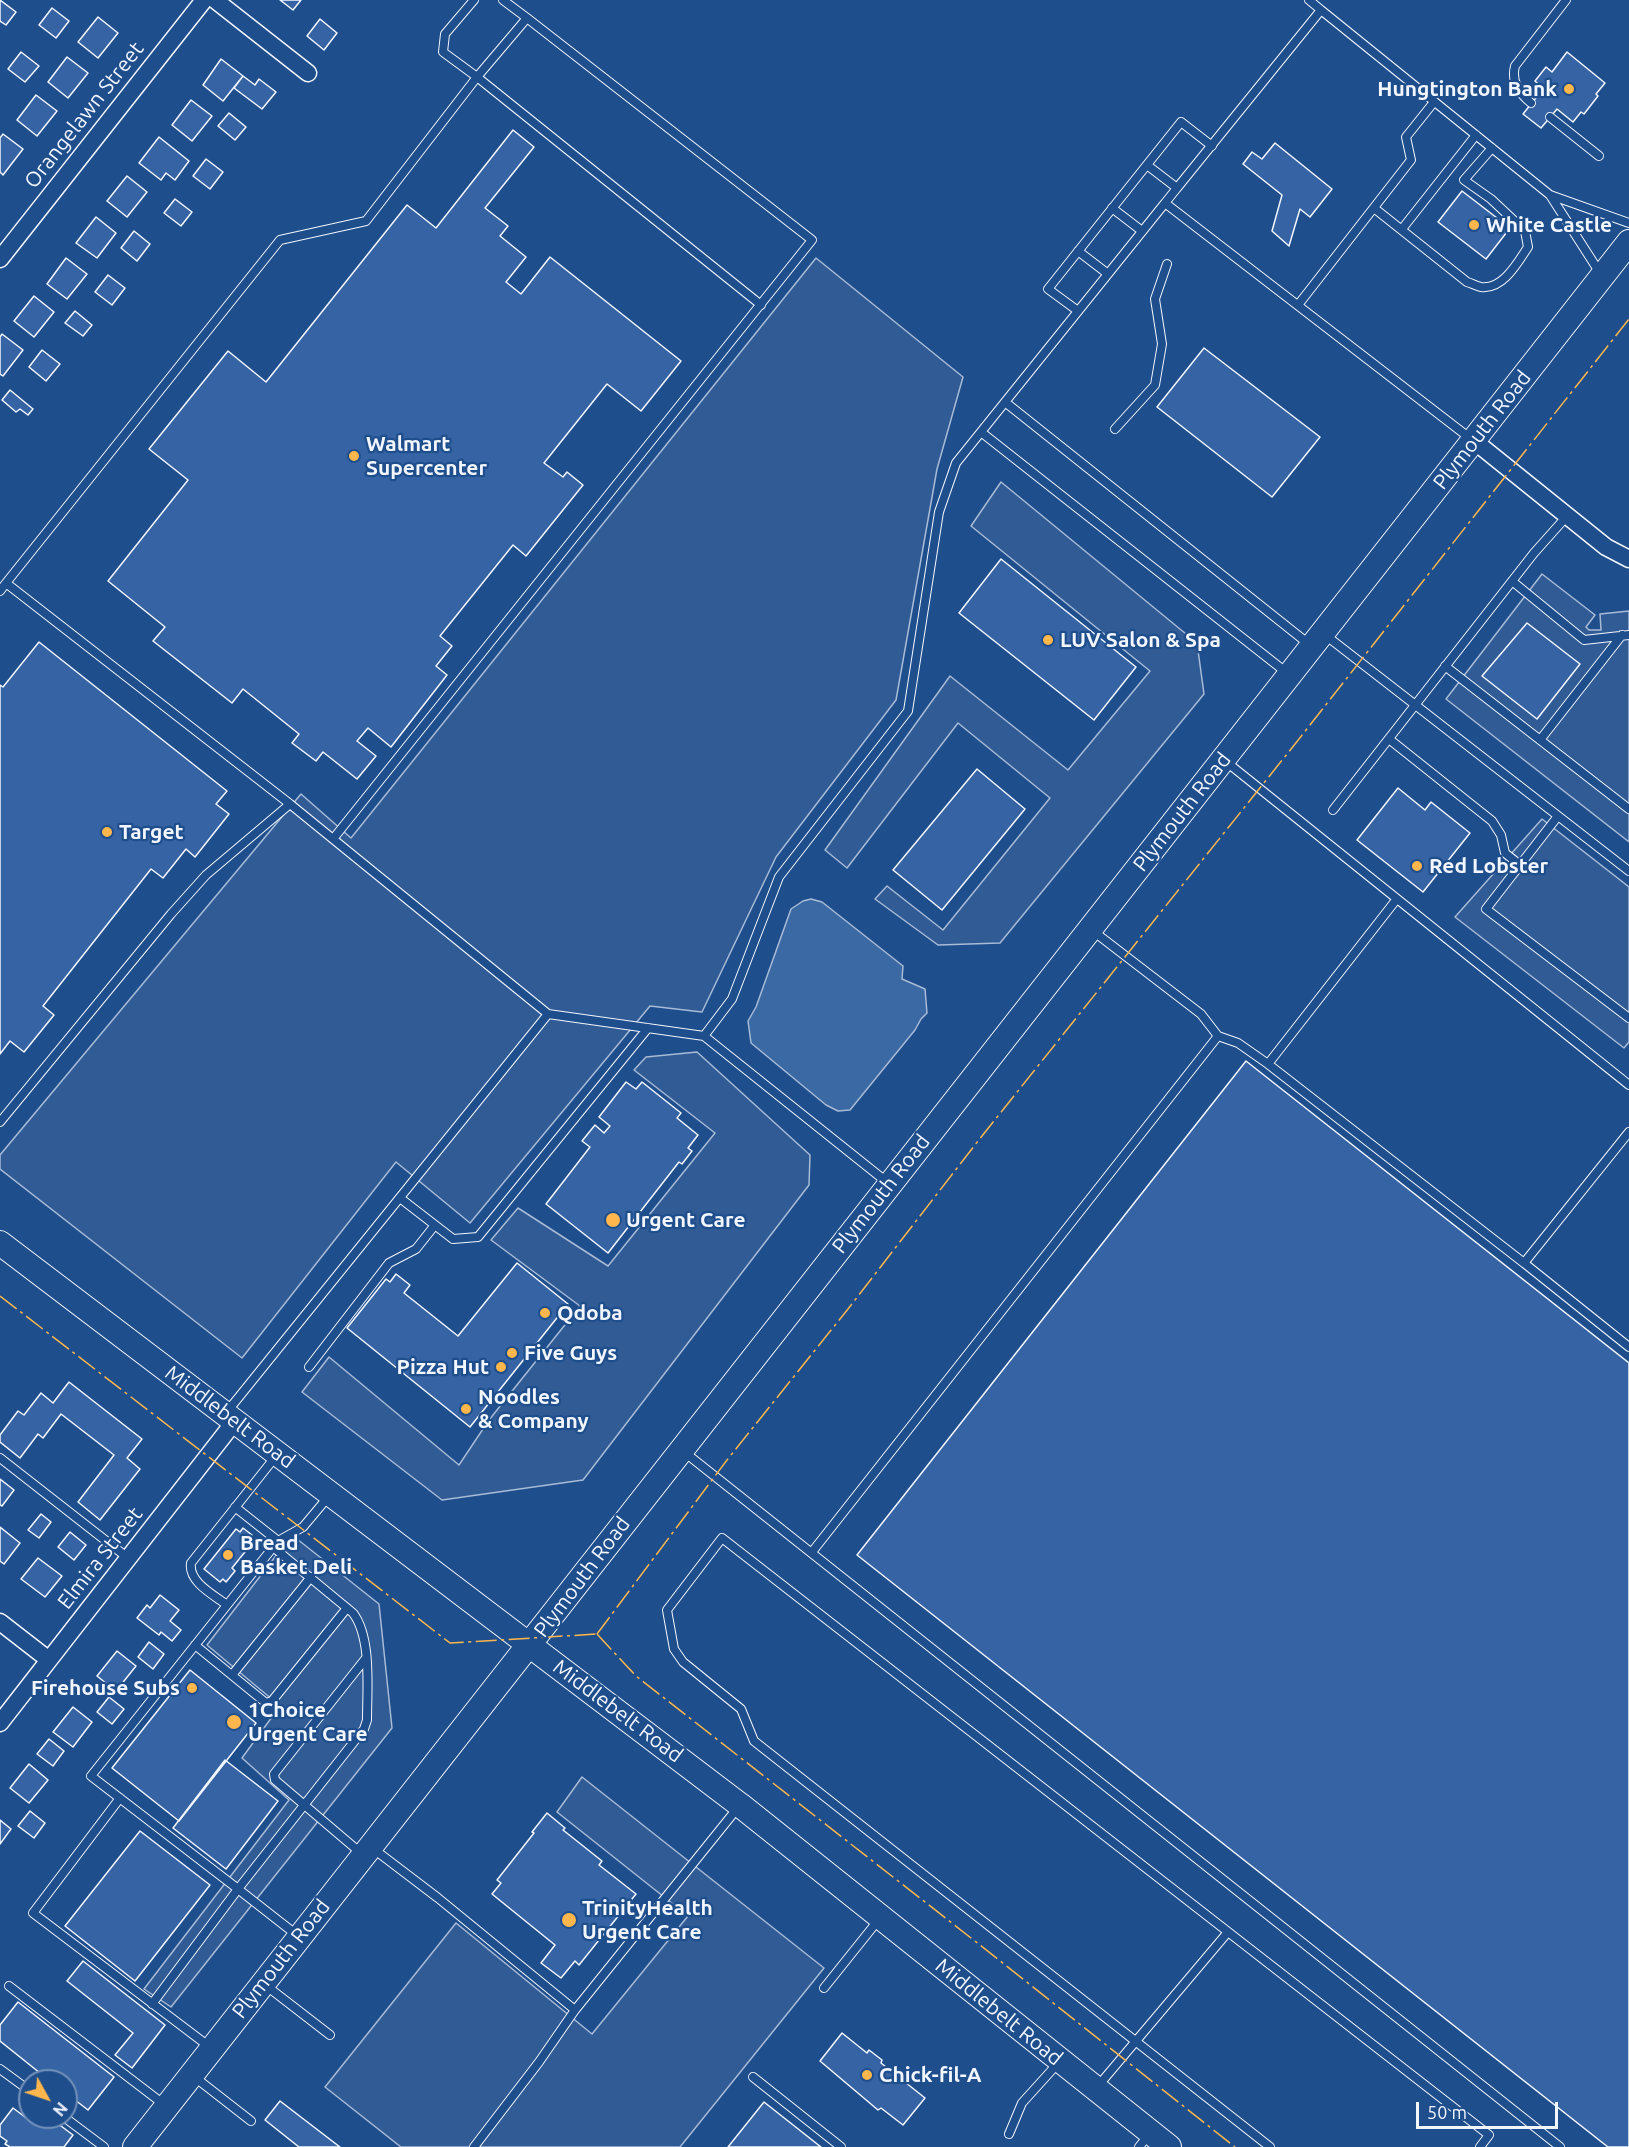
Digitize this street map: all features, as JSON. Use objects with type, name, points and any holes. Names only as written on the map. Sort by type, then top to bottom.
[{"type":"main road","name":"Plymouth Road","points":[[135,2147],[298,1936],[530,1644],[681,1448],[1290,676],[1473,440],[1618,260]]},
{"type":"main road","name":"Middlebelt Road","points":[[0,1243],[740,1805],[1096,2089],[1153,2142]]},
{"type":"street","name":"Orangelawn Street","points":[[0,259],[204,0]]},
{"type":"street","points":[[215,0],[308,73]]},
{"type":"street","points":[[1473,440],[1606,547],[1629,559]]},
{"type":"street","name":"Elmira Street","points":[[0,1723],[128,1557],[230,1417]]},
{"type":"street","points":[[0,1622],[49,1660]]},
{"type":"lane","points":[[474,0],[445,34],[443,52],[761,305]]},
{"type":"lane","points":[[333,839],[812,240],[503,0]]},
{"type":"lane","points":[[1309,0],[1550,195],[1618,260]]},
{"type":"lane","points":[[1532,103],[1517,88],[1514,76],[1515,66],[1566,0]]},
{"type":"lane","points":[[704,1036],[732,999],[779,877],[908,711],[939,512],[956,463],[1321,10]]},
{"type":"lane","points":[[0,591],[280,240],[366,221],[477,77],[526,18]]},
{"type":"lane","points":[[1298,305],[1411,160],[1406,137],[1434,102]]},
{"type":"lane","points":[[1550,117],[1599,156]]},
{"type":"lane","points":[[1078,311],[1048,289],[1181,122],[1212,146]]},
{"type":"lane","points":[[1401,229],[1476,135]]},
{"type":"lane","points":[[1374,208],[1467,282],[1482,287],[1492,286],[1504,278],[1528,247],[1525,231],[1491,199],[1464,180],[1492,148]]},
{"type":"lane","points":[[1147,165],[1178,188]]},
{"type":"lane","points":[[1550,195],[1629,222]]},
{"type":"lane","points":[[1165,203],[1473,440]]},
{"type":"lane","points":[[1113,208],[1142,231]]},
{"type":"lane","points":[[1078,251],[1108,274]]},
{"type":"lane","points":[[1115,429],[1155,385],[1162,344],[1155,299],[1167,264]]},
{"type":"lane","points":[[1005,402],[1318,640],[1415,705],[1629,871]]},
{"type":"lane","points":[[981,432],[1290,676]]},
{"type":"lane","points":[[1333,810],[1512,581],[1567,516]]},
{"type":"lane","points":[[1512,581],[1584,640],[1626,635]]},
{"type":"lane","points":[[6,583],[290,804],[548,1014],[704,1036],[889,1185]]},
{"type":"lane","points":[[1540,740],[1626,635]]},
{"type":"lane","points":[[1446,666],[1629,808]]},
{"type":"lane","points":[[1389,739],[1492,821],[1501,835],[1505,853],[1520,865]]},
{"type":"lane","points":[[1223,760],[1629,1085]]},
{"type":"lane","points":[[0,1122],[171,914],[206,875],[290,804]]},
{"type":"lane","points":[[1558,816],[1486,909],[1629,1018]]},
{"type":"lane","points":[[1268,1064],[1396,900]]},
{"type":"lane","points":[[1090,929],[1201,1014],[1218,1036],[1238,1043],[1268,1064],[1629,1347]]},
{"type":"lane","points":[[230,1417],[400,1198],[548,1014]]},
{"type":"lane","points":[[400,1198],[453,1239],[478,1237],[648,1028]]},
{"type":"lane","points":[[812,1552],[1218,1036]]},
{"type":"lane","points":[[1524,1263],[1629,1132]]},
{"type":"lane","points":[[309,1367],[389,1263],[416,1249],[435,1225]]},
{"type":"lane","points":[[681,1448],[1560,2147]]},
{"type":"lane","points":[[227,1605],[194,1579],[190,1570],[191,1563],[278,1453]]},
{"type":"lane","points":[[0,1458],[128,1557]]},
{"type":"lane","points":[[298,1936],[92,1776],[276,1544],[303,1527],[331,1493]]},
{"type":"lane","points":[[152,2004],[303,1804],[363,1729],[367,1720],[366,1658],[360,1625],[353,1613],[235,1508]]},
{"type":"lane","points":[[1270,2147],[754,1741],[741,1708],[683,1662],[674,1649],[667,1610],[722,1538],[1489,2135],[1480,2147]]},
{"type":"lane","points":[[232,1676],[311,1577]]},
{"type":"lane","points":[[195,1645],[266,1703],[272,1701],[347,1608]]},
{"type":"lane","points":[[366,1658],[274,1774],[275,1780],[303,1804],[366,1850],[438,1898],[574,2010]]},
{"type":"lane","points":[[120,1798],[33,1912],[211,2048]]},
{"type":"lane","points":[[474,2147],[540,2062],[574,2010],[740,1805]]},
{"type":"lane","points":[[824,1988],[881,1917]]},
{"type":"lane","points":[[1096,2089],[1228,1932]]},
{"type":"lane","points":[[262,1983],[330,2035]]},
{"type":"lane","points":[[9,1986],[166,2106]]},
{"type":"lane","points":[[1009,2134],[1022,2103],[1060,2061]]},
{"type":"lane","points":[[0,2069],[18,2082]]},
{"type":"lane","points":[[191,2074],[251,2121]]},
{"type":"lane","points":[[753,2077],[841,2147]]},
{"type":"lane","points":[[78,2128],[104,2147]]},
{"type":"shaded area","points":[[816,258],[963,377],[937,469],[896,700],[776,857],[702,1012],[650,1006],[470,1223],[396,1162],[242,1358],[0,1169],[0,1155],[301,794],[351,838]]},
{"type":"shaded area","points":[[1001,482],[1197,643],[1204,694],[1000,943],[938,945],[875,899],[887,886],[943,930],[1050,798],[958,723],[847,868],[825,850],[950,676],[1068,770],[1150,671],[971,526]]},
{"type":"shaded area","points":[[1542,574],[1595,615],[1586,627],[1589,630],[1601,630],[1600,614],[1629,611],[1629,842],[1446,699]]},
{"type":"shaded area","points":[[1542,819],[1629,887],[1629,1042],[1624,1048],[1455,917]]},
{"type":"shaded area","points":[[811,899],[822,902],[903,966],[902,979],[925,989],[927,1013],[850,1110],[838,1111],[826,1105],[751,1043],[748,1021],[756,1007],[791,909]]},
{"type":"shaded area","points":[[697,1052],[810,1155],[809,1185],[583,1480],[442,1500],[302,1392],[329,1357],[459,1465],[489,1420],[580,1306],[491,1240],[518,1208],[608,1266],[715,1133],[634,1070],[646,1057]]},
{"type":"shaded area","points":[[292,1535],[379,1604],[392,1728],[171,2007],[144,1989],[289,1800],[242,1758],[280,1706],[207,1645]]},
{"type":"shaded area","points":[[582,1777],[824,1968],[680,2147],[401,2147],[325,2087],[456,1923],[592,2034],[688,1916],[557,1812]]},
{"type":"building","points":[[0,0],[16,12],[6,25],[0,21]]},
{"type":"building","points":[[280,0],[301,0],[293,10]]},
{"type":"building","points":[[52,8],[69,21],[56,38],[39,25]]},
{"type":"building","points":[[98,17],[118,33],[98,58],[78,42]]},
{"type":"building","points":[[320,19],[337,33],[324,50],[307,36]]},
{"type":"building","points":[[21,52],[39,66],[25,82],[8,69]]},
{"type":"building","name":"Hungtington Bank","points":[[1567,52],[1605,83],[1584,114],[1581,112],[1573,122],[1557,109],[1541,128],[1523,114],[1539,94],[1536,92],[1540,86],[1535,81],[1546,67],[1552,72]]},
{"type":"building","points":[[67,57],[88,73],[68,98],[48,82]]},
{"type":"building","points":[[221,59],[243,76],[223,101],[203,85]]},
{"type":"building","points":[[243,76],[255,85],[259,79],[276,92],[262,109],[234,88]]},
{"type":"building","points":[[36,95],[57,111],[37,136],[17,120]]},
{"type":"building","points":[[191,100],[212,116],[192,141],[172,125]]},
{"type":"building","points":[[229,113],[246,127],[235,140],[218,126]]},
{"type":"building","name":"Walmart Supercenter","points":[[513,130],[534,147],[485,208],[508,226],[500,236],[526,257],[506,282],[521,294],[550,257],[681,361],[641,411],[607,384],[544,463],[563,477],[567,472],[583,485],[526,556],[513,545],[440,636],[452,646],[436,666],[447,675],[391,747],[368,728],[357,741],[376,756],[357,779],[323,752],[316,761],[292,743],[299,734],[243,689],[232,703],[153,641],[165,627],[108,581],[188,480],[149,449],[228,351],[266,382],[407,205],[436,228]]},
{"type":"building","points":[[3,134],[23,149],[3,175],[0,172],[0,138]]},
{"type":"building","points":[[159,137],[189,161],[175,180],[166,173],[161,180],[139,163]]},
{"type":"building","points":[[1275,143],[1332,189],[1310,217],[1300,209],[1289,246],[1272,231],[1282,195],[1243,164],[1252,152],[1262,159]]},
{"type":"building","points":[[206,159],[223,172],[210,189],[193,176]]},
{"type":"building","points":[[127,176],[147,192],[127,217],[107,201]]},
{"type":"building","name":"White Castle","points":[[1462,191],[1510,228],[1486,259],[1438,222]]},
{"type":"building","points":[[175,199],[192,212],[181,226],[164,213]]},
{"type":"building","points":[[96,217],[116,233],[97,258],[76,243]]},
{"type":"building","points":[[134,231],[150,244],[137,261],[121,248]]},
{"type":"building","points":[[66,258],[87,274],[67,299],[47,284]]},
{"type":"building","points":[[108,275],[125,288],[112,305],[95,292]]},
{"type":"building","points":[[34,296],[54,312],[34,337],[14,321]]},
{"type":"building","points":[[75,311],[92,325],[83,336],[65,323]]},
{"type":"building","points":[[2,334],[23,350],[3,376],[0,374],[0,337]]},
{"type":"building","points":[[1204,348],[1320,437],[1272,497],[1157,407]]},
{"type":"building","points":[[42,350],[60,364],[46,381],[29,367]]},
{"type":"building","points":[[10,390],[33,409],[28,415],[20,409],[16,412],[2,400]]},
{"type":"building","name":"LUV Salon & Spa","points":[[1001,559],[1136,667],[1094,720],[959,613]]},
{"type":"building","points":[[1527,623],[1580,664],[1537,719],[1482,676]]},
{"type":"building","name":"Target","points":[[39,642],[227,791],[216,804],[229,814],[195,857],[186,849],[163,878],[151,869],[43,1006],[54,1015],[24,1052],[10,1041],[0,1054],[0,685],[3,687]]},
{"type":"building","points":[[977,769],[1025,809],[942,910],[893,870]]},
{"type":"building","name":"Red Lobster","points":[[1398,788],[1425,810],[1431,802],[1470,833],[1423,892],[1357,840]]},
{"type":"building","points":[[1246,1061],[1629,1363],[1629,2147],[1608,2147],[857,1555]]},
{"type":"building","points":[[626,1082],[636,1089],[642,1082],[681,1113],[677,1118],[698,1135],[688,1148],[692,1151],[682,1164],[679,1162],[608,1253],[546,1204],[590,1147],[582,1141],[595,1125],[604,1133],[610,1126],[599,1117]]},
{"type":"building","points":[[517,1263],[568,1304],[470,1427],[347,1328],[386,1279],[390,1282],[396,1274],[410,1285],[404,1293],[458,1336]]},
{"type":"building","points":[[69,1382],[142,1439],[127,1458],[140,1469],[100,1520],[78,1502],[114,1455],[61,1414],[43,1438],[38,1434],[20,1458],[0,1442],[0,1435],[18,1411],[24,1415],[41,1393],[53,1403]]},
{"type":"building","points":[[0,1479],[14,1490],[2,1506],[0,1505]]},
{"type":"building","points":[[41,1514],[51,1522],[39,1538],[28,1530]]},
{"type":"building","points":[[0,1527],[20,1543],[4,1564],[0,1561]]},
{"type":"building","name":"Bread Basket Deli","points":[[243,1528],[252,1535],[249,1539],[253,1542],[232,1568],[235,1571],[226,1582],[223,1579],[220,1582],[204,1569],[236,1529],[240,1532]]},
{"type":"building","points":[[70,1532],[86,1545],[74,1560],[58,1547]]},
{"type":"building","points":[[38,1558],[62,1576],[45,1597],[21,1579]]},
{"type":"building","points":[[160,1595],[179,1610],[170,1621],[181,1630],[172,1641],[161,1632],[159,1635],[137,1618],[147,1605],[150,1608]]},
{"type":"building","points":[[149,1642],[164,1654],[153,1669],[138,1657]]},
{"type":"building","points":[[117,1651],[136,1666],[116,1691],[97,1676]]},
{"type":"building","points":[[190,1670],[256,1723],[179,1821],[112,1768]]},
{"type":"building","points":[[109,1697],[124,1709],[112,1724],[97,1712]]},
{"type":"building","points":[[73,1707],[92,1722],[73,1747],[53,1732]]},
{"type":"building","points":[[49,1739],[64,1751],[53,1766],[37,1754]]},
{"type":"building","points":[[225,1760],[278,1801],[226,1869],[173,1828]]},
{"type":"building","points":[[29,1764],[48,1780],[29,1803],[10,1788]]},
{"type":"building","points":[[30,1811],[45,1823],[34,1838],[18,1826]]},
{"type":"building","name":"TrinityHealth Urgent Care","points":[[547,1813],[565,1828],[563,1830],[602,1861],[599,1865],[636,1894],[579,1965],[575,1961],[561,1978],[541,1963],[555,1945],[492,1894],[501,1883],[497,1880]]},
{"type":"building","points":[[0,1820],[11,1829],[0,1844]]},
{"type":"building","points":[[140,1831],[210,1885],[135,1981],[65,1926]]},
{"type":"building","points":[[83,1961],[165,2025],[132,2068],[115,2055],[133,2033],[67,1981]]},
{"type":"building","points":[[18,2002],[114,2077],[88,2110],[78,2102],[78,2069],[35,2069],[0,2041],[0,2025]]},
{"type":"building","name":"Chick-fil-A","points":[[842,2033],[867,2053],[869,2050],[882,2060],[881,2063],[925,2098],[903,2125],[881,2108],[878,2110],[820,2061]]},
{"type":"building","points":[[280,2101],[340,2147],[299,2147],[265,2120]]},
{"type":"building","points":[[764,2102],[821,2147],[728,2147]]},
{"type":"building","points":[[13,2108],[18,2112],[18,2129],[65,2129],[73,2135],[64,2147],[10,2147],[5,2144],[7,2141],[0,2136],[0,2125]]},
{"type":"power","points":[[597,1634],[727,1460],[1629,319]]},
{"type":"power","points":[[0,1296],[450,1643],[597,1634]]},
{"type":"power","points":[[597,1634],[636,1676],[1235,2147]]},
{"type":"place","name":"Hungtington Bank","points":[[1569,89]]},
{"type":"place","name":"White Castle","points":[[1474,225]]},
{"type":"place","name":"Walmart Supercenter","points":[[354,456]]},
{"type":"place","name":"LUV Salon & Spa","points":[[1048,640]]},
{"type":"place","name":"Target","points":[[107,832]]},
{"type":"place","name":"Red Lobster","points":[[1417,866]]},
{"type":"place","name":"Urgent Care","points":[[613,1220]]},
{"type":"place","name":"Qdoba","points":[[545,1313]]},
{"type":"place","name":"Five Guys","points":[[512,1353]]},
{"type":"place","name":"Pizza Hut","points":[[501,1367]]},
{"type":"place","name":"Noodles & Company","points":[[466,1409]]},
{"type":"place","name":"Bread Basket Deli","points":[[228,1555]]},
{"type":"place","name":"Firehouse Subs","points":[[192,1688]]},
{"type":"place","name":"1Choice Urgent Care","points":[[234,1722]]},
{"type":"place","name":"TrinityHealth Urgent Care","points":[[569,1920]]},
{"type":"place","name":"Chick-fil-A","points":[[867,2075]]}]
